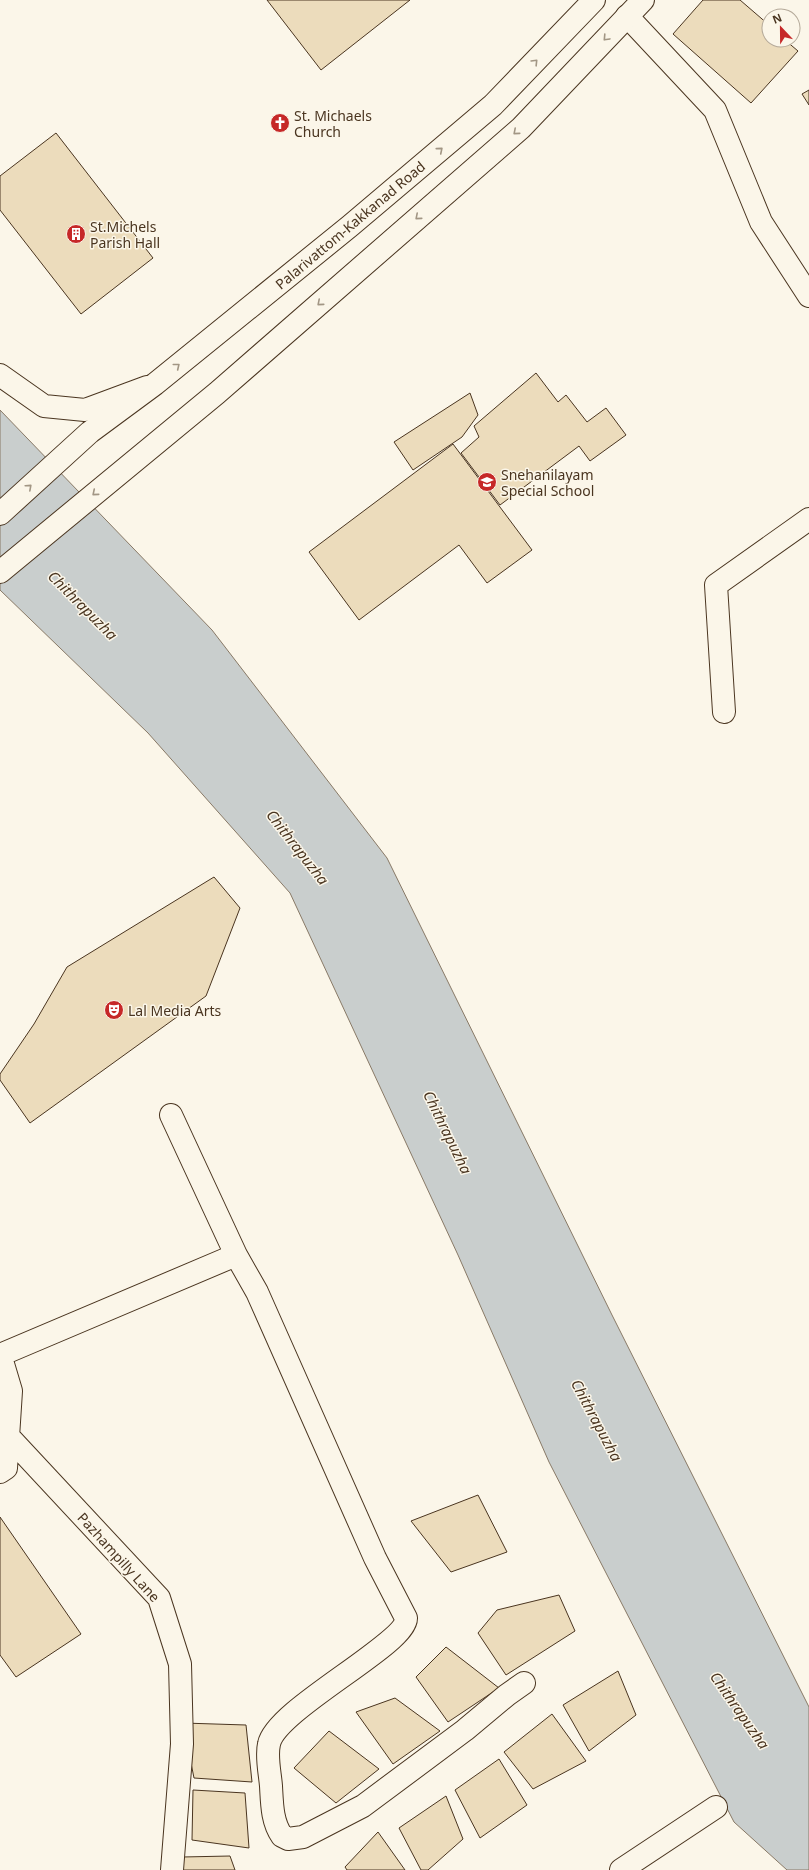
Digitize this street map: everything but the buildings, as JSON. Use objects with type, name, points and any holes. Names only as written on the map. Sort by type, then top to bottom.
[{"type":"street","name":"Palarivattom-Kakkanad Road","points":[[0,514],[90,432],[155,384],[350,226],[493,105],[594,0]]},
{"type":"street","points":[[0,572],[217,393],[521,128],[643,0]]},
{"type":"street","points":[[627,16],[715,110],[761,222],[809,296]]},
{"type":"street","points":[[0,375],[44,406],[85,410],[155,384]]},
{"type":"street","points":[[724,712],[716,585],[809,519]]},
{"type":"street","points":[[171,1116],[236,1255],[257,1292],[375,1558],[406,1618],[404,1628],[303,1706],[283,1723],[274,1734],[269,1743],[271,1788],[274,1821],[282,1836],[288,1839],[303,1837],[362,1806],[465,1730],[507,1695],[524,1683]]},
{"type":"street","points":[[0,1472],[6,1468],[11,1391],[0,1355],[236,1255]]},
{"type":"street","name":"Pazhampilly Lane","points":[[8,1436],[159,1598],[180,1664],[182,1744],[172,1870]]},
{"type":"street","points":[[621,1870],[716,1807]]},
{"type":"water","name":"Chithrapuzha","points":[[0,410],[212,630],[387,858],[612,1315],[809,1707],[809,1870],[787,1870],[734,1822],[549,1462],[458,1255],[290,893],[148,733],[0,590]]},
{"type":"place","name":"St. Michaels Church","points":[[280,123]]},
{"type":"place","name":"St.Michels Parish Hall","points":[[76,234]]},
{"type":"place","name":"Snehanilayam Special School","points":[[487,482]]},
{"type":"place","name":"Lal Media Arts","points":[[114,1010]]}]
